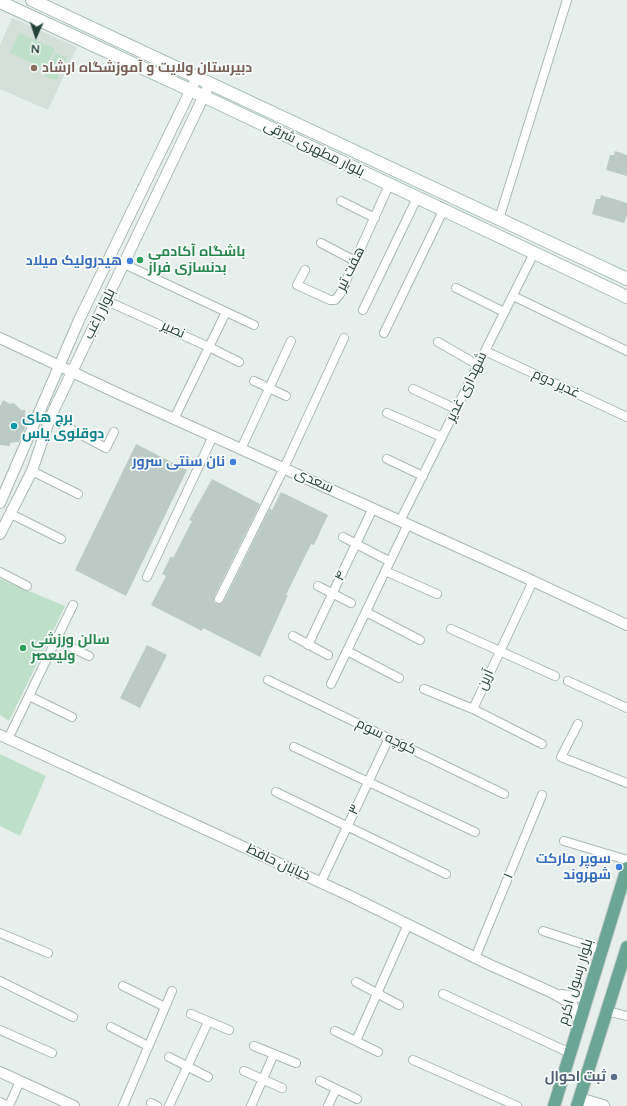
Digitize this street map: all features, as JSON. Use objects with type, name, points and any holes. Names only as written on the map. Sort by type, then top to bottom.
[{"type":"main road","name":"بلوار مطهری شرقی","points":[[32,0],[627,279]]},
{"type":"main road","name":"بلوار مطهری شرقی","points":[[0,2],[191,90],[443,211],[627,297]]},
{"type":"main road","name":"بلوار رسول اکرم","points":[[554,1106],[627,868]]},
{"type":"main road","points":[[603,1106],[578,1102],[627,947]]},
{"type":"street","points":[[499,219],[567,0]]},
{"type":"street","name":"بلوار راغب","points":[[0,503],[79,320],[197,77]]},
{"type":"street","name":"بلوار راغب","points":[[0,534],[32,471],[50,418],[210,83]]},
{"type":"street","name":"هفت تیر","points":[[305,270],[297,284],[330,300],[335,300],[340,294],[389,185]]},
{"type":"street","points":[[363,310],[417,198]]},
{"type":"street","points":[[341,201],[375,218]]},
{"type":"street","points":[[384,333],[443,211]]},
{"type":"street","points":[[321,243],[355,261]]},
{"type":"street","name":"شهداری غدیر","points":[[331,684],[385,571],[423,476],[534,253]]},
{"type":"street","points":[[124,264],[254,325]]},
{"type":"street","points":[[456,288],[504,312]]},
{"type":"street","points":[[513,296],[627,351]]},
{"type":"street","name":"نصیر","points":[[106,301],[239,362]]},
{"type":"street","points":[[174,419],[226,312]]},
{"type":"street","name":"سعدی","points":[[0,338],[174,419],[404,522],[627,625]]},
{"type":"street","points":[[219,599],[284,468],[344,338]]},
{"type":"street","points":[[241,449],[291,341]]},
{"type":"street","points":[[438,342],[478,365]]},
{"type":"street","name":"غدیر دوم","points":[[485,352],[627,417]]},
{"type":"street","points":[[254,381],[286,396]]},
{"type":"street","points":[[413,389],[456,410]]},
{"type":"street","points":[[387,413],[442,437]]},
{"type":"street","points":[[50,418],[106,448],[114,432]]},
{"type":"street","points":[[147,577],[213,436]]},
{"type":"street","points":[[387,459],[423,476]]},
{"type":"street","points":[[32,471],[78,494]]},
{"type":"street","name":"۴","points":[[308,645],[373,508]]},
{"type":"street","points":[[11,514],[61,539]]},
{"type":"street","points":[[343,537],[385,559]]},
{"type":"street","points":[[385,571],[437,594]]},
{"type":"street","points":[[0,572],[27,586]]},
{"type":"street","name":"آرین","points":[[533,581],[473,709],[542,744]]},
{"type":"street","points":[[318,586],[351,603]]},
{"type":"street","points":[[4,737],[29,696],[73,605]]},
{"type":"street","points":[[366,612],[420,640]]},
{"type":"street","points":[[451,629],[556,676]]},
{"type":"street","points":[[293,636],[328,655]]},
{"type":"street","points":[[56,640],[88,656]]},
{"type":"street","points":[[347,651],[399,678]]},
{"type":"street","name":"کوچه سوم","points":[[268,680],[504,794]]},
{"type":"street","points":[[568,681],[627,708]]},
{"type":"street","points":[[424,689],[473,709]]},
{"type":"street","points":[[29,696],[72,717]]},
{"type":"street","points":[[578,724],[561,757],[627,783]]},
{"type":"street","name":"خیابان حافظ","points":[[4,737],[321,882],[475,958],[554,993]]},
{"type":"street","name":"۳","points":[[321,882],[389,738]]},
{"type":"street","points":[[294,747],[475,832]]},
{"type":"street","points":[[276,792],[346,828],[446,874]]},
{"type":"street","name":"۱","points":[[475,958],[542,795]]},
{"type":"street","points":[[564,841],[627,860]]},
{"type":"street","points":[[356,1041],[408,924]]},
{"type":"street","points":[[543,931],[601,950]]},
{"type":"street","points":[[0,933],[48,953]]},
{"type":"street","points":[[0,981],[73,1017]]},
{"type":"street","points":[[356,982],[399,1004]]},
{"type":"street","points":[[123,986],[165,1007]]},
{"type":"street","points":[[554,993],[577,997],[584,995],[590,986]]},
{"type":"street","points":[[123,1106],[172,991]]},
{"type":"street","points":[[554,993],[572,1004],[580,1021]]},
{"type":"street","points":[[443,994],[570,1052]]},
{"type":"street","points":[[607,1011],[627,1016]]},
{"type":"street","points":[[191,1014],[229,1030]]},
{"type":"street","points":[[169,1106],[208,1022]]},
{"type":"street","points":[[111,1027],[148,1046]]},
{"type":"street","points":[[0,1030],[52,1053]]},
{"type":"street","points":[[335,1031],[378,1052]]},
{"type":"street","points":[[254,1046],[296,1063]]},
{"type":"street","points":[[251,1106],[274,1054]]},
{"type":"street","points":[[169,1057],[208,1077]]},
{"type":"street","points":[[413,1060],[517,1106]]},
{"type":"street","points":[[244,1071],[282,1088]]},
{"type":"street","points":[[0,1072],[74,1106]]},
{"type":"street","points":[[0,1102],[8,1106],[20,1081]]},
{"type":"street","points":[[320,1081],[357,1099]]},
{"type":"street","points":[[328,1106],[336,1089]]},
{"type":"shaded area","name":"دبیرستان ولایت و آموزشگاه ارشاد","points":[[12,18],[77,47],[48,110],[0,89],[0,45]]},
{"type":"green space","points":[[19,33],[55,49],[45,69],[10,53]]},
{"type":"green space","points":[[55,53],[67,58],[56,81],[45,76]]},
{"type":"green space","points":[[0,579],[65,606],[9,721],[0,715]]},
{"type":"green space","points":[[0,754],[46,776],[20,836],[0,826]]},
{"type":"building","points":[[615,151],[627,155],[627,176],[606,170],[610,155],[614,155]]},
{"type":"building","points":[[601,195],[627,203],[627,215],[624,223],[592,214],[596,199],[600,199]]},
{"type":"building","name":"برج های دوقلوی یاس","points":[[3,400],[10,404],[14,403],[21,410],[25,410],[25,417],[28,421],[19,442],[10,443],[10,446],[0,445],[0,406]]},
{"type":"building","points":[[136,444],[187,470],[126,596],[75,570]]},
{"type":"building","points":[[212,479],[260,504],[214,597],[214,602],[217,604],[224,601],[270,508],[272,510],[281,492],[328,515],[314,545],[311,544],[286,595],[288,595],[260,657],[203,628],[202,631],[151,605],[166,576],[162,574],[171,556],[173,558],[192,521],[189,520]]},
{"type":"building","points":[[147,645],[167,655],[140,708],[120,698]]},
{"type":"place","name":"دبیرستان ولایت و آموزشگاه ارشاد","points":[[34,68]]},
{"type":"place","name":"باشگاه آکادمی بدنسازی فراز","points":[[140,260]]},
{"type":"place","name":"هیدرولیک میلاد","points":[[130,261]]},
{"type":"place","name":"برج های دوقلوی یاس","points":[[14,426]]},
{"type":"place","name":"نان سنتی سرور","points":[[233,462]]},
{"type":"place","name":"سالن ورزشی ولیعصر","points":[[23,648]]},
{"type":"place","name":"سوپر مارکت شهروند","points":[[619,867]]},
{"type":"place","name":"ثبت احوال","points":[[614,1077]]}]
